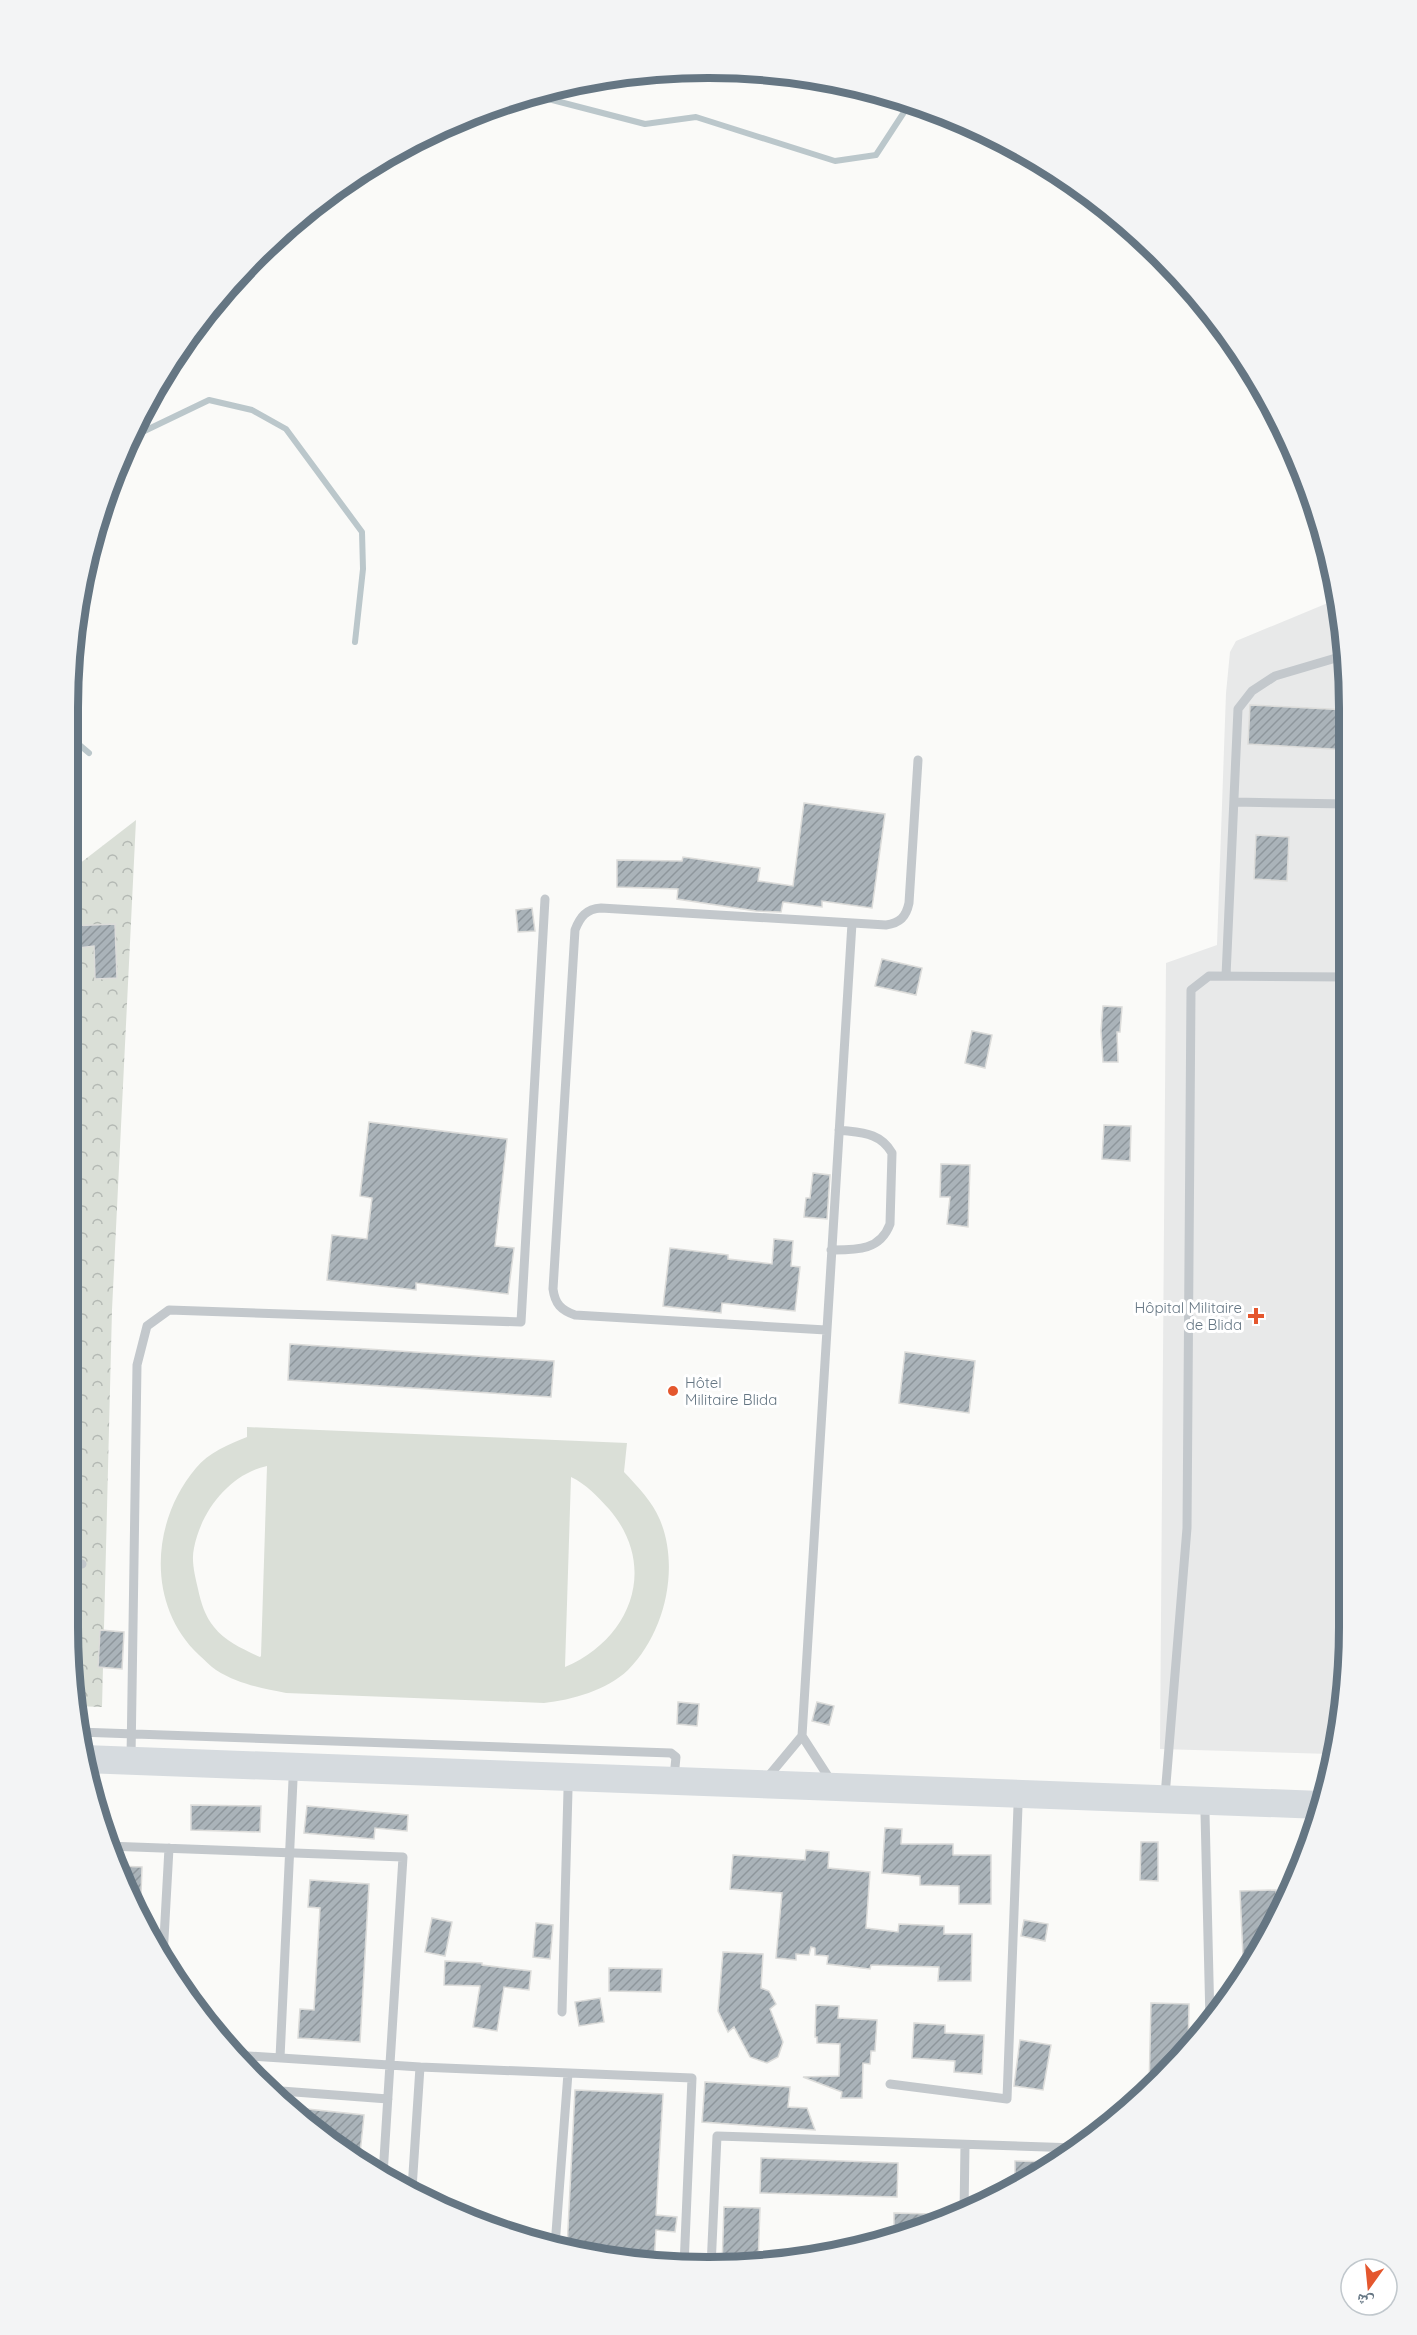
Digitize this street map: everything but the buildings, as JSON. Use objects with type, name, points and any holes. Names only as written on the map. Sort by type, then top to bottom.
[{"type":"main road","points":[[92,1757],[131,1748],[673,1780],[1313,1805]]},
{"type":"main road","points":[[95,1773],[1310,1817]]},
{"type":"lane","points":[[1226,976],[1238,709],[1252,691],[1275,676],[1337,658]]},
{"type":"lane","points":[[826,1330],[575,1315],[558,1306],[554,1299],[553,1289],[575,930],[584,914],[592,908],[886,925],[901,920],[906,914],[909,903],[918,760]]},
{"type":"lane","points":[[1234,802],[1339,804]]},
{"type":"lane","points":[[87,1735],[131,1748],[137,1365],[147,1326],[169,1310],[521,1322],[545,899]]},
{"type":"lane","points":[[763,1784],[802,1736],[852,923]]},
{"type":"lane","points":[[1165,1799],[1187,1528],[1191,990],[1209,976],[1339,977]]},
{"type":"lane","points":[[831,1250],[852,1250],[873,1245],[886,1234],[890,1224],[892,1153],[886,1143],[877,1136],[839,1130]]},
{"type":"lane","points":[[802,1736],[835,1787]]},
{"type":"lane","points":[[280,2058],[293,1780]]},
{"type":"lane","points":[[562,2012],[568,1790]]},
{"type":"lane","points":[[890,2084],[1007,2098],[1018,1806]]},
{"type":"lane","points":[[1205,1813],[1210,2009]]},
{"type":"lane","points":[[118,1846],[403,1857],[392,2065],[384,2167]]},
{"type":"lane","points":[[164,1945],[169,1848]]},
{"type":"lane","points":[[247,2056],[420,2067],[692,2078],[684,2256]]},
{"type":"lane","points":[[412,2183],[420,2067]]},
{"type":"lane","points":[[556,2238],[568,2073]]},
{"type":"lane","points":[[288,2096],[388,2099]]},
{"type":"lane","points":[[711,2257],[717,2136],[1064,2148]]},
{"type":"lane","points":[[963,2203],[965,2145]]},
{"type":"shaded area","name":"Hôpital Militaire de Blida","points":[[1330,602],[1338,667],[1339,708],[1339,1627],[1334,1709],[1326,1754],[1160,1749],[1166,963],[1217,945],[1226,693],[1230,652],[1236,641]]},
{"type":"green space","points":[[136,820],[112,1310],[102,1707],[83,1706],[79,1668],[78,865]]},
{"type":"green space","points":[[247,1427],[627,1443],[624,1472],[657,1513],[666,1539],[669,1558],[668,1579],[660,1619],[641,1655],[620,1677],[577,1697],[544,1703],[286,1693],[233,1679],[214,1668],[182,1635],[170,1612],[163,1588],[161,1563],[163,1537],[170,1513],[181,1489],[206,1458],[247,1437]],"holes":[[[267,1466],[261,1656],[260,1657],[229,1641],[211,1623],[201,1599],[193,1558],[203,1521],[219,1496],[241,1477]],[[571,1477],[586,1487],[609,1509],[624,1531],[632,1554],[634,1577],[630,1599],[621,1620],[607,1639],[588,1655],[565,1667]]]},
{"type":"waterway","points":[[547,99],[645,124],[696,117],[835,161],[876,155],[906,109]]},
{"type":"waterway","points":[[142,432],[209,400],[252,410],[286,429],[362,532],[363,569],[355,642]]},
{"type":"waterway","points":[[78,744],[89,753]]},
{"type":"place","name":"Hôpital Militaire de Blida","points":[[1256,1316]]},
{"type":"place","name":"Hôtel Militaire Blida","points":[[673,1391]]}]
